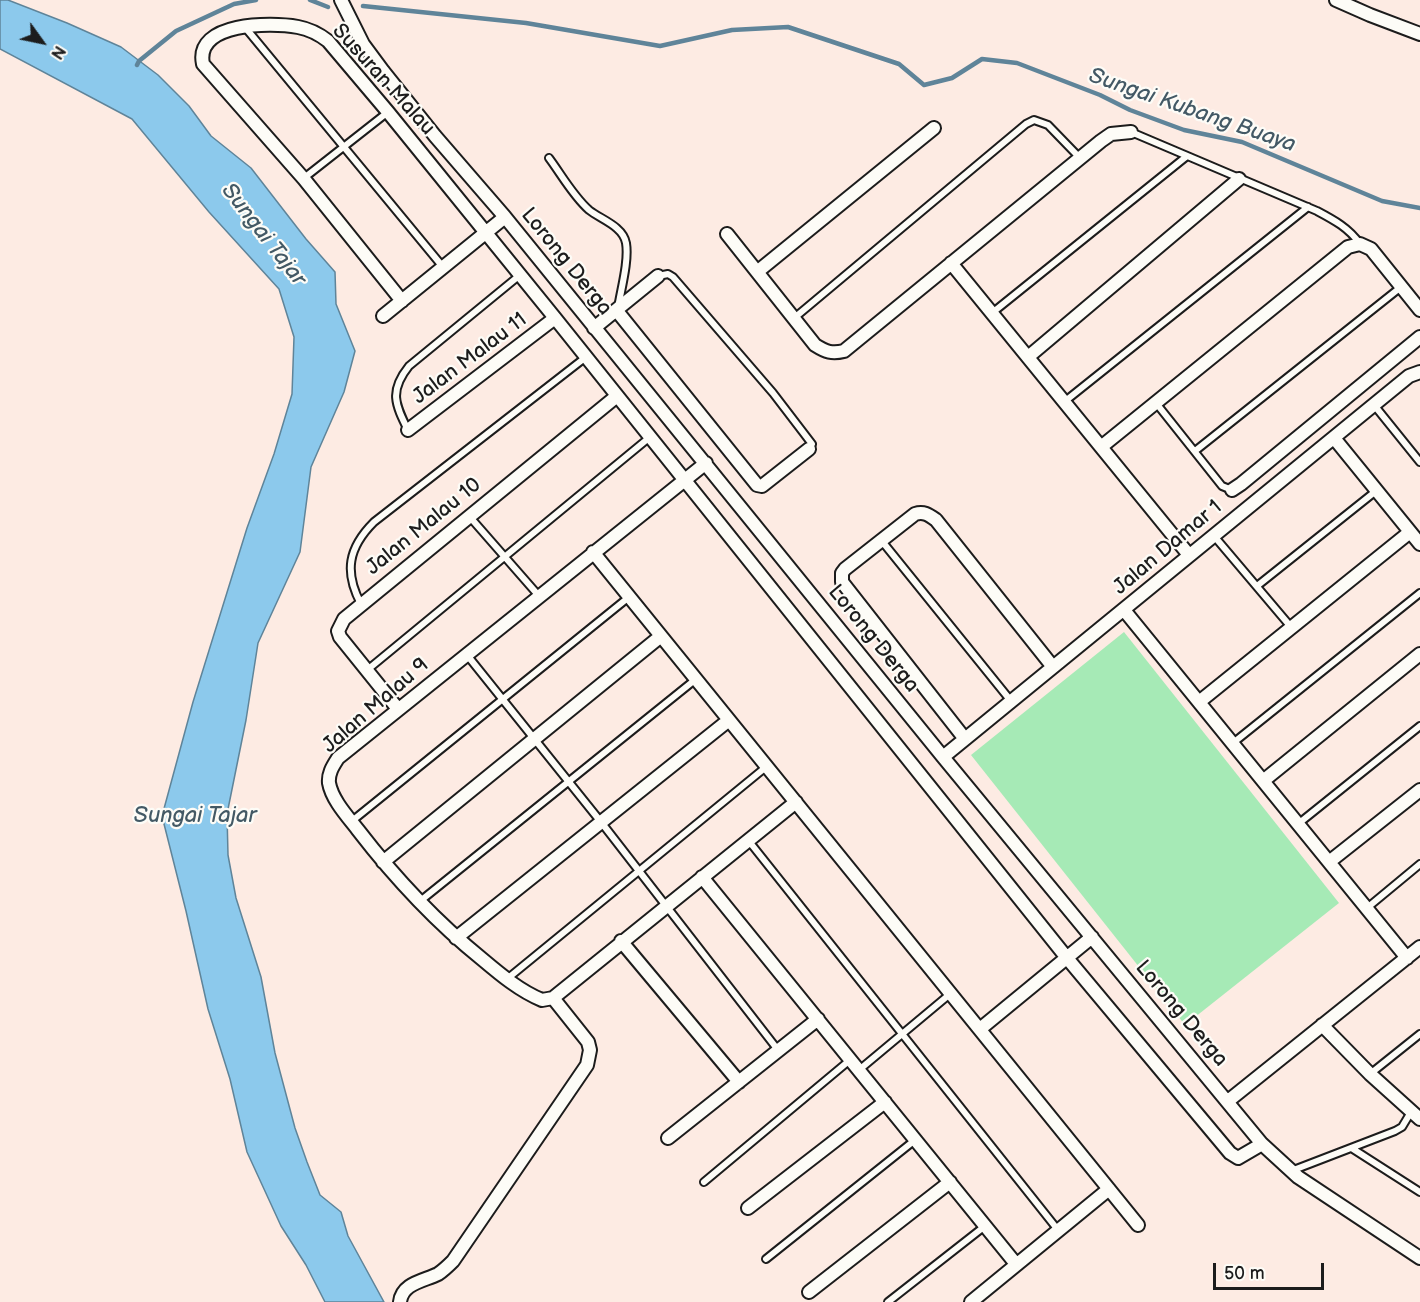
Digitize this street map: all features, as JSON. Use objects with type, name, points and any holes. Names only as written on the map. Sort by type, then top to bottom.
[{"type":"street","name":"Lorong Derga","points":[[341,0],[363,44],[435,136],[505,217],[943,757],[1262,1144],[1291,1171],[1420,1258]]},
{"type":"street","points":[[1336,0],[1420,34]]},
{"type":"street","name":"Susuran Malau","points":[[304,179],[203,64],[201,56],[203,48],[214,36],[243,26],[297,27],[319,34],[328,41],[486,232],[1067,958],[1230,1153],[1238,1158],[1262,1144]]},
{"type":"street","points":[[758,272],[934,128]]},
{"type":"street","points":[[727,234],[815,345],[825,351],[835,353],[844,351],[1080,158],[1112,134],[1131,132]]},
{"type":"street","points":[[304,179],[402,301]]},
{"type":"street","points":[[1028,357],[1239,179]]},
{"type":"street","points":[[383,316],[505,217]]},
{"type":"street","points":[[1101,447],[1348,247],[1360,244],[1371,249],[1420,310]]},
{"type":"street","points":[[951,263],[1189,555]]},
{"type":"street","points":[[594,328],[658,276]]},
{"type":"street","points":[[617,311],[757,485],[762,486],[809,450]]},
{"type":"street","name":"Jalan Malau 11","points":[[408,430],[555,318]]},
{"type":"street","points":[[1232,490],[1420,337]]},
{"type":"street","name":"Jalan Damar 1","points":[[943,757],[1373,405],[1409,376],[1420,372]]},
{"type":"street","name":"Jalan Malau 10","points":[[398,709],[340,637],[338,631],[344,619],[617,396]]},
{"type":"street","points":[[1334,438],[1420,544]]},
{"type":"street","name":"Jalan Malau 9","points":[[553,998],[542,1000],[507,980],[456,938],[419,903],[383,862],[352,821],[333,794],[329,777],[338,758],[706,463]]},
{"type":"street","points":[[965,739],[842,582],[842,573],[845,569],[915,514],[922,512],[929,515],[936,520],[1053,667]]},
{"type":"street","points":[[1199,702],[1410,532]]},
{"type":"street","points":[[593,552],[1138,1225]]},
{"type":"street","points":[[1124,610],[1407,958]]},
{"type":"street","points":[[383,862],[661,636]]},
{"type":"street","points":[[1263,781],[1420,654]]},
{"type":"street","points":[[456,938],[729,720]]},
{"type":"street","points":[[1329,862],[1420,790]]},
{"type":"street","points":[[400,1302],[405,1290],[410,1286],[438,1274],[453,1261],[587,1065],[590,1050],[588,1042],[553,998],[796,802]]},
{"type":"street","points":[[702,877],[1016,1264]]},
{"type":"street","points":[[980,1029],[1092,938]]},
{"type":"street","points":[[621,941],[739,1082]]},
{"type":"street","points":[[1228,1101],[1420,947]]},
{"type":"street","points":[[668,1138],[818,1020]]},
{"type":"street","points":[[1322,1025],[1370,1074],[1417,1112]]},
{"type":"street","points":[[748,1208],[885,1102]]},
{"type":"street","points":[[809,1292],[950,1182]]},
{"type":"street","points":[[972,1302],[1109,1189]]},
{"type":"lane","points":[[243,26],[443,267]]},
{"type":"lane","points":[[304,179],[388,112]]},
{"type":"lane","points":[[793,319],[1026,124],[1034,120],[1048,125],[1080,158]]},
{"type":"lane","points":[[1131,132],[1308,207],[1341,224],[1353,234],[1360,244]]},
{"type":"lane","points":[[992,313],[1187,156]]},
{"type":"lane","points":[[549,158],[583,204],[619,231],[625,239],[626,258],[617,311]]},
{"type":"lane","points":[[1064,402],[1308,207]]},
{"type":"lane","points":[[658,276],[668,274],[673,277],[773,393],[812,444],[809,450]]},
{"type":"lane","points":[[408,430],[395,399],[402,374],[520,275]]},
{"type":"lane","points":[[1195,451],[1401,287]]},
{"type":"lane","points":[[361,604],[352,588],[350,569],[357,542],[364,532],[586,357]]},
{"type":"lane","points":[[1155,402],[1222,486],[1232,490]]},
{"type":"lane","points":[[1373,405],[1420,462]]},
{"type":"lane","points":[[366,671],[650,437]]},
{"type":"lane","points":[[1257,586],[1376,491]]},
{"type":"lane","points":[[469,516],[539,596]]},
{"type":"lane","points":[[1213,536],[1291,627]]},
{"type":"lane","points":[[881,540],[1011,701]]},
{"type":"lane","points":[[1233,743],[1420,592]]},
{"type":"lane","points":[[352,821],[629,597]]},
{"type":"lane","points":[[466,655],[601,822],[778,1051]]},
{"type":"lane","points":[[419,903],[696,679]]},
{"type":"lane","points":[[1298,824],[1420,726]]},
{"type":"lane","points":[[507,980],[767,767]]},
{"type":"lane","points":[[748,840],[1059,1230]]},
{"type":"lane","points":[[1367,908],[1420,864]]},
{"type":"lane","points":[[704,1182],[855,1065],[902,1035],[951,993]]},
{"type":"lane","points":[[1370,1074],[1420,1034]]},
{"type":"lane","points":[[1291,1171],[1395,1131],[1417,1112]]},
{"type":"lane","points":[[766,1259],[915,1140]]},
{"type":"lane","points":[[1353,1149],[1420,1192]]},
{"type":"lane","points":[[888,1302],[985,1226]]},
{"type":"green space","points":[[1124,632],[1339,903],[1185,1025],[971,755]]},
{"type":"water","name":"Sungai Tajar","points":[[0,0],[8,0],[121,47],[158,75],[189,106],[211,136],[251,168],[306,239],[335,272],[336,304],[355,351],[344,392],[311,467],[300,552],[258,643],[246,720],[227,814],[228,855],[236,898],[261,977],[275,1053],[295,1128],[320,1195],[341,1212],[348,1236],[384,1302],[325,1302],[306,1265],[281,1226],[247,1152],[230,1079],[208,1009],[162,816],[193,702],[247,528],[274,454],[292,394],[294,337],[279,289],[209,212],[132,119],[0,49]]},
{"type":"waterway","name":"Sungai Kubang Buaya","points":[[137,65],[176,31],[234,4],[256,0]]},
{"type":"waterway","name":"Sungai Kubang Buaya","points":[[310,0],[328,7]]},
{"type":"waterway","name":"Sungai Kubang Buaya","points":[[363,6],[526,23],[660,46],[732,30],[788,27],[899,64],[924,85],[952,78],[982,59],[1017,63],[1184,130],[1242,142],[1382,201],[1420,208]]}]
